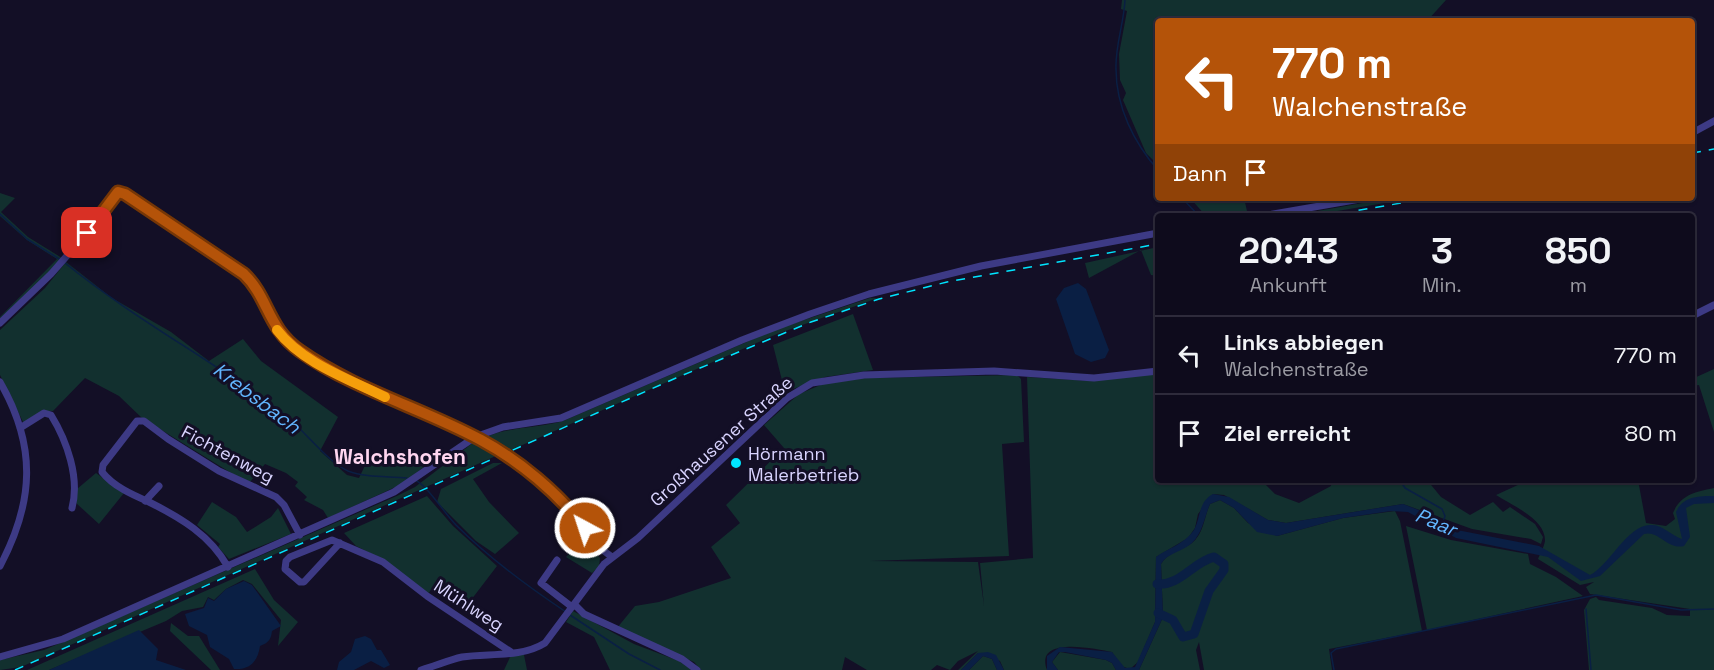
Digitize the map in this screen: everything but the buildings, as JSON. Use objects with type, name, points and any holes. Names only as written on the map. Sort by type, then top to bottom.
[{"type":"street","points":[[1695,131],[1714,121]]},
{"type":"street","points":[[0,323],[41,285],[87,233],[118,192],[125,194],[244,274],[254,286],[274,326],[300,352],[391,400],[475,437],[549,489],[572,511],[609,559]]},
{"type":"street","points":[[1279,213],[1349,201]]},
{"type":"street","points":[[0,657],[63,639],[300,535],[410,483],[475,437],[504,428],[561,418],[742,339],[869,294],[1020,257],[1155,234]]},
{"type":"street","points":[[1695,314],[1714,305]]},
{"type":"street","name":"Großhausener Straße","points":[[609,559],[638,538],[787,398],[812,383],[864,375],[994,371],[1094,378],[1155,370]]},
{"type":"street","points":[[0,382],[20,428],[27,461],[26,499],[14,539],[0,566]]},
{"type":"street","points":[[20,428],[44,413],[49,413],[54,419],[73,471],[72,508]]},
{"type":"street","name":"Fichtenweg","points":[[145,501],[136,498],[105,476],[101,470],[137,421],[144,421],[219,471],[276,497],[284,505],[300,535]]},
{"type":"street","points":[[159,486],[145,501],[179,518],[206,537],[228,567]]},
{"type":"street","points":[[328,541],[340,543],[304,582],[300,582],[285,569],[284,564],[290,557],[328,541]]},
{"type":"street","name":"Mühlweg","points":[[340,543],[383,562],[427,596],[511,652],[532,650],[545,643],[588,582],[609,559]]},
{"type":"street","points":[[556,560],[542,583],[570,610],[584,614],[682,659],[697,670]]},
{"type":"street","points":[[422,670],[463,657],[511,652]]},
{"type":"green space","points":[[1122,0],[1446,0],[1430,18],[1155,18],[1155,162],[1146,153],[1123,100],[1126,93],[1120,80],[1119,54],[1127,11],[1121,9]]},
{"type":"green space","points":[[0,193],[15,198],[1,212],[28,237],[62,258],[0,324],[0,317],[57,259],[27,240],[0,216]]},
{"type":"green space","points":[[1193,201],[1245,201],[1247,211],[1231,213],[1203,213]]},
{"type":"green space","points":[[1374,201],[1396,201],[1326,213],[1306,213]]},
{"type":"green space","points":[[1155,248],[1155,276],[1151,275],[1141,251]]},
{"type":"green space","points":[[1139,251],[1089,278],[1085,263]]},
{"type":"green space","points":[[66,262],[112,298],[171,332],[209,361],[243,339],[261,361],[338,417],[320,451],[347,475],[359,478],[371,453],[424,467],[402,484],[328,518],[323,510],[304,500],[307,497],[295,486],[298,482],[286,473],[265,464],[250,482],[236,476],[142,418],[119,396],[85,378],[53,411],[44,411],[24,424],[0,375],[0,330],[45,288]]},
{"type":"green space","points":[[870,298],[878,298],[777,334],[506,452],[486,437],[504,431],[563,421],[777,329]]},
{"type":"green space","points":[[853,314],[873,370],[825,377],[785,392],[773,345]]},
{"type":"green space","points":[[1714,369],[1714,432],[1699,385],[1695,386],[1695,378]]},
{"type":"green space","points":[[1155,372],[1155,483],[1264,483],[1275,494],[1299,503],[1331,486],[1332,483],[1429,483],[1441,497],[1470,515],[1493,502],[1503,512],[1510,507],[1535,524],[1543,537],[1541,544],[1531,539],[1472,529],[1403,504],[1286,523],[1268,520],[1224,495],[1213,494],[1198,514],[1195,528],[1188,538],[1156,557],[1155,622],[1138,662],[1130,669],[1121,666],[1112,652],[1069,647],[1049,652],[1045,659],[1047,670],[1004,670],[1000,661],[978,653],[961,670],[958,670],[978,651],[958,661],[950,670],[937,665],[931,670],[867,670],[845,657],[842,670],[701,670],[694,662],[617,628],[635,606],[659,602],[731,578],[711,547],[740,523],[726,505],[784,448],[764,425],[799,394],[823,384],[864,378],[1017,375],[1021,379],[1024,442],[1002,444],[1009,556],[870,561],[978,562],[984,606],[980,563],[1033,558],[1027,377],[1091,381]]},
{"type":"green space","points":[[474,442],[498,455],[21,667],[0,670],[0,660],[44,650],[399,495],[415,487]]},
{"type":"green space","points":[[493,463],[502,463],[473,479],[489,502],[519,533],[495,554],[476,541],[437,502],[441,489]]},
{"type":"green space","points":[[96,473],[124,493],[99,524],[76,503],[77,489]]},
{"type":"green space","points":[[1522,483],[1639,483],[1646,523],[1666,526],[1675,519],[1673,513],[1685,498],[1714,488],[1714,670],[1589,670],[1584,610],[1590,599],[1596,597],[1599,600],[1652,608],[1667,615],[1690,616],[1690,609],[1590,594],[1586,587],[1594,582],[1580,585],[1538,559],[1545,541],[1540,526],[1534,519],[1496,495]]},
{"type":"green space","points":[[427,496],[453,526],[497,566],[468,604],[436,583],[428,594],[384,560],[356,546],[344,533]]},
{"type":"green space","points":[[1220,500],[1234,508],[1248,523],[1277,536],[1343,518],[1395,511],[1400,521],[1422,631],[1329,649],[1332,670],[1204,670],[1199,642],[1196,650],[1200,670],[1139,670],[1163,617],[1161,564],[1167,557],[1196,539],[1210,504]]},
{"type":"green space","points":[[212,502],[236,517],[247,532],[271,517],[278,508],[291,534],[229,559],[218,547],[220,544],[197,525]]},
{"type":"green space","points":[[1406,526],[1451,540],[1528,554],[1530,564],[1556,577],[1583,596],[1427,630]]},
{"type":"green space","points":[[584,538],[600,558],[599,567],[592,573],[566,557]]},
{"type":"green space","points":[[255,569],[274,600],[298,622],[278,646],[281,620],[252,584],[243,580],[226,589],[214,600],[208,597],[203,607],[182,611],[166,621],[49,670],[27,670]]},
{"type":"green space","points":[[573,611],[634,644],[679,661],[692,670],[610,670],[594,637],[566,622]]},
{"type":"green space","points":[[171,623],[188,636],[199,636],[220,670],[211,670],[170,631]]},
{"type":"green space","points":[[1060,652],[1106,660],[1112,663],[1116,670],[1058,670],[1052,662]]},
{"type":"green space","points":[[511,655],[524,655],[527,670],[504,670]]},
{"type":"green space","points":[[983,656],[992,659],[997,670],[969,670]]},
{"type":"water","points":[[1078,283],[1086,289],[1109,350],[1105,358],[1091,362],[1075,354],[1056,299],[1064,288]]},
{"type":"water","points":[[1213,494],[1229,497],[1268,520],[1286,523],[1403,504],[1434,516],[1457,530],[1539,546],[1590,575],[1605,563],[1627,537],[1643,526],[1660,527],[1682,539],[1676,512],[1687,500],[1714,496],[1714,503],[1694,504],[1686,508],[1690,537],[1684,546],[1673,545],[1654,535],[1644,534],[1600,576],[1581,581],[1548,557],[1456,538],[1408,512],[1391,511],[1343,518],[1277,536],[1257,532],[1234,508],[1220,500],[1210,504],[1196,539],[1184,549],[1167,557],[1161,564],[1163,617],[1139,670],[1116,670],[1112,663],[1106,660],[1059,652],[1052,662],[1058,670],[1047,670],[1047,656],[1060,647],[1112,652],[1125,668],[1135,667],[1155,622],[1156,557],[1190,535],[1196,525],[1202,505]]},
{"type":"water","points":[[244,581],[252,585],[281,626],[272,631],[269,641],[260,646],[252,664],[245,668],[234,669],[229,659],[210,647],[207,635],[189,626],[185,614],[204,608],[208,598],[214,601],[226,589]]},
{"type":"water","points":[[139,630],[158,649],[156,660],[186,670],[49,670]]},
{"type":"water","points":[[365,636],[371,639],[377,650],[381,650],[390,665],[384,668],[371,661],[354,670],[337,670],[339,662],[351,652],[355,639]]},
{"type":"water","points":[[988,652],[996,655],[1004,670],[997,670],[992,659],[983,656],[969,670],[961,670],[978,653]]},
{"type":"waterway","points":[[1125,0],[1116,60],[1119,97],[1134,136],[1155,166]]},
{"type":"waterway","points":[[1185,201],[1196,213]]},
{"type":"waterway","name":"Krebsbach","points":[[0,214],[27,239],[61,260]]},
{"type":"waterway","name":"Krebsbach","points":[[65,263],[117,302],[280,411],[340,466],[362,475],[407,478]]},
{"type":"waterway","name":"Krebsbach","points":[[415,480],[425,488],[456,525],[482,549],[523,582],[566,612]]},
{"type":"waterway","points":[[1402,483],[1405,488],[1442,509],[1445,516],[1443,522]]},
{"type":"waterway","name":"Paar","points":[[1157,584],[1165,584],[1180,578],[1199,564],[1214,557],[1224,564],[1224,570],[1209,591],[1194,634],[1183,637],[1173,620],[1158,613]]},
{"type":"waterway","points":[[1334,670],[1331,653],[1336,649],[1596,595],[1681,610],[1714,609]]},
{"type":"waterway","points":[[1586,609],[1591,670]]},
{"type":"waterway","name":"Krebsbach","points":[[570,615],[629,654],[660,670]]},
{"type":"railway","points":[[1695,152],[1714,149]]},
{"type":"railway","points":[[1343,213],[1413,201]]},
{"type":"railway","points":[[15,670],[676,378],[811,322],[879,299],[947,282],[1155,245]]},
{"type":"slow traffic","points":[[277,330],[300,352],[385,397]]},
{"type":"place","name":"Hörmann Malerbetrieb","points":[[736,463]]},
{"type":"district","name":"Walchshofen","points":[[400,456]]},
{"type":"route","points":[[87,233],[112,199],[118,192],[122,192],[244,274],[260,296],[274,326],[300,352],[391,400],[483,441],[541,482],[572,511],[585,528]]}]
